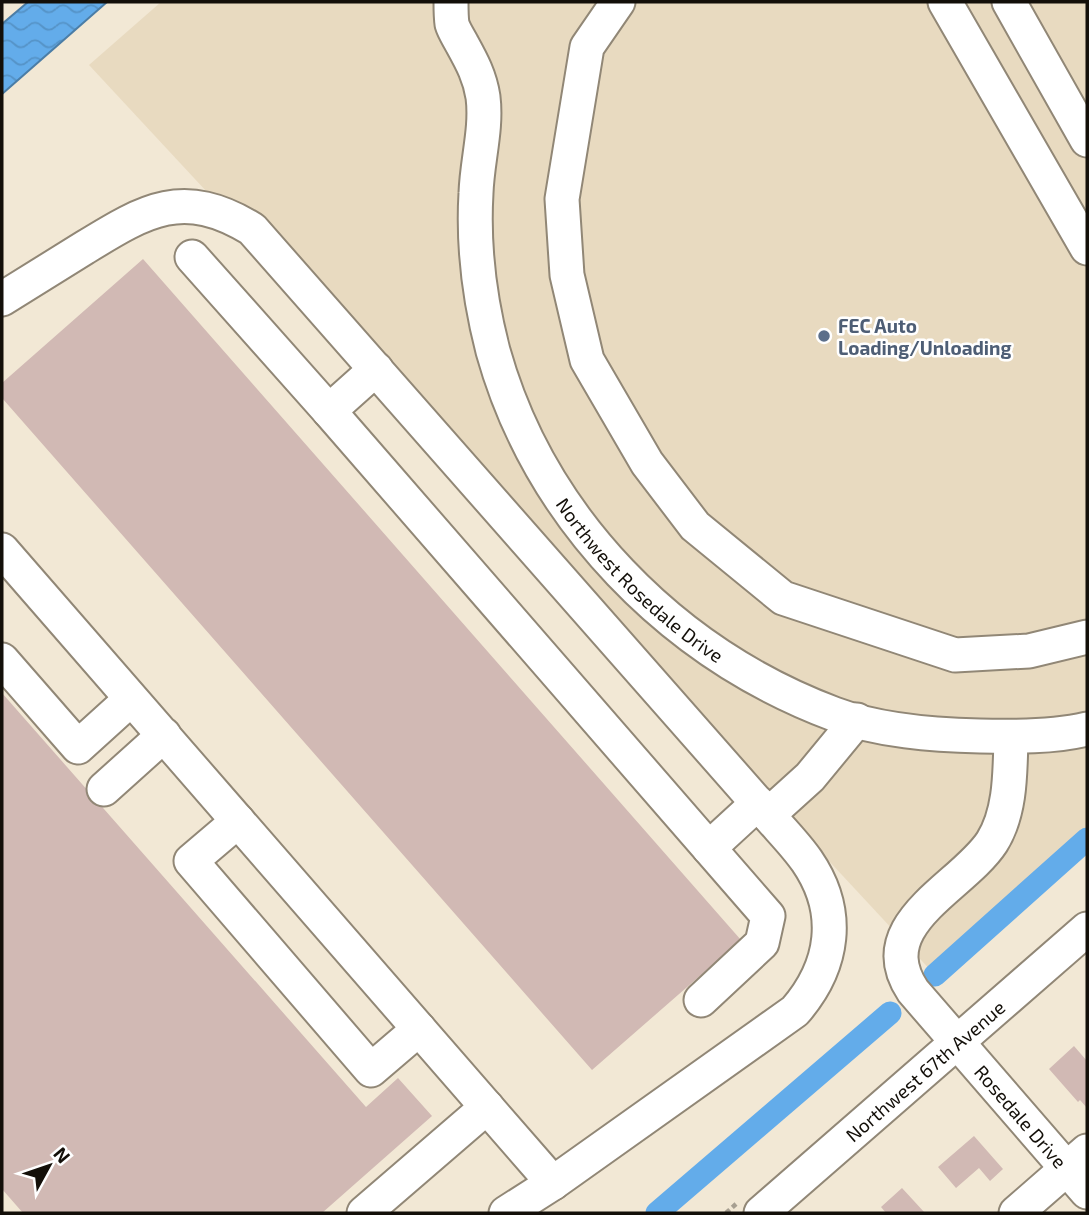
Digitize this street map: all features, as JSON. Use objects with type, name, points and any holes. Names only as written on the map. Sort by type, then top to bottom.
[{"type":"street","points":[[618,2],[587,47],[562,199],[567,275],[587,360],[647,463],[695,526],[783,598],[955,654],[1029,651],[1087,637]]},
{"type":"street","points":[[945,2],[1087,248]]},
{"type":"street","points":[[1009,2],[1087,139]]},
{"type":"street","name":"Northwest Rosedale Drive","points":[[451,14],[481,83],[483,102],[476,207],[479,274],[493,350],[513,408],[540,464],[569,511],[625,580],[681,630],[724,660],[776,688],[836,715],[888,727],[946,735],[1011,737],[1087,729]]},
{"type":"street","points":[[2,299],[129,220],[173,207],[207,208],[252,229],[763,809],[807,861],[816,876],[824,894],[830,922],[826,962],[808,997],[795,1012],[553,1183],[506,1213]]},
{"type":"street","points":[[192,257],[768,916],[762,943],[701,1000]]},
{"type":"street","points":[[329,411],[376,369]]},
{"type":"street","points":[[2,550],[553,1183]]},
{"type":"street","points":[[2,660],[78,747],[131,699]]},
{"type":"street","points":[[709,848],[810,778],[857,720]]},
{"type":"street","points":[[104,789],[164,735]]},
{"type":"street","name":"Rosedale Drive","points":[[1011,737],[1009,781],[1002,819],[992,841],[914,922],[902,942],[900,961],[903,977],[912,991],[957,1045],[1080,1171]]},
{"type":"street","points":[[238,821],[191,861],[371,1070],[419,1029]]},
{"type":"street","name":"Northwest 67th Avenue","points":[[761,1213],[1087,929]]},
{"type":"street","points":[[364,1213],[487,1107]]},
{"type":"street","points":[[1016,1213],[1080,1171]]},
{"type":"shaded area","points":[[161,2],[1087,2],[1087,836],[935,975],[89,65]]},
{"type":"water","points":[[28,2],[107,2],[2,94],[2,24]]},
{"type":"building","points":[[143,259],[741,940],[592,1070],[2,398],[2,383]]},
{"type":"building","points":[[2,693],[366,1107],[398,1078],[432,1116],[322,1213],[23,1213],[2,1189]]},
{"type":"building","points":[[1074,1046],[1087,1061],[1087,1108],[1080,1100],[1078,1102],[1049,1069]]},
{"type":"building","points":[[974,1136],[1003,1169],[990,1181],[979,1168],[956,1188],[938,1167]]},
{"type":"building","points":[[902,1188],[925,1213],[886,1213],[881,1207]]},
{"type":"waterway","points":[[935,975],[1087,839]]},
{"type":"waterway","points":[[657,1213],[890,1013]]},
{"type":"place","name":"FEC Auto Loading/Unloading","points":[[824,336]]}]
